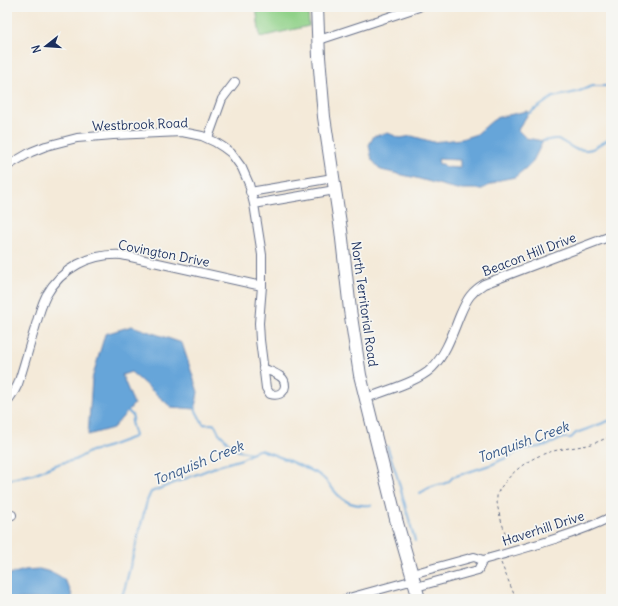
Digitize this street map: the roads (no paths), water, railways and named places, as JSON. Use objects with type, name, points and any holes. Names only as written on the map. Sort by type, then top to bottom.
[{"type":"main road","name":"North Territorial Road","points":[[318,7],[318,40],[324,117],[341,230],[351,317],[360,375],[397,523],[415,585]]},
{"type":"street","points":[[318,40],[419,7]]},
{"type":"street","points":[[208,138],[222,99],[236,82]]},
{"type":"street","name":"Westbrook Road","points":[[7,166],[18,158],[39,149],[77,138],[182,132],[208,138],[224,147],[242,168],[254,204],[262,255],[262,286],[259,323],[263,368]]},
{"type":"street","points":[[250,192],[334,184]]},
{"type":"street","points":[[254,204],[334,184]]},
{"type":"street","name":"Beacon Hill Drive","points":[[366,398],[415,380],[432,368],[446,349],[467,301],[475,291],[484,284],[611,236]]},
{"type":"street","name":"Covington Drive","points":[[7,402],[18,384],[41,308],[47,294],[63,274],[84,261],[103,255],[122,254],[262,286]]},
{"type":"street","name":"Haverhill Drive","points":[[415,585],[474,556],[483,560],[564,536],[611,517]]},
{"type":"street","name":"Haverhill Drive","points":[[415,585],[478,570],[483,560]]},
{"type":"street","points":[[346,599],[415,585]]},
{"type":"water","points":[[527,111],[528,114],[518,130],[526,138],[543,141],[532,163],[515,177],[500,180],[482,189],[456,189],[381,170],[372,160],[369,145],[374,136],[388,133],[400,138],[412,136],[433,142],[461,139],[477,134],[499,117]],"holes":[[[438,159],[460,160],[460,168],[444,167],[443,164],[439,164]]]},
{"type":"water","points":[[132,326],[182,343],[198,392],[195,409],[171,407],[131,372],[122,375],[134,404],[113,428],[88,435],[92,379],[105,334]]},
{"type":"water","points":[[39,569],[62,578],[68,586],[73,599],[7,599],[7,575],[25,570]]},
{"type":"waterway","points":[[528,114],[553,97],[577,92],[592,86],[611,86]]},
{"type":"waterway","points":[[543,141],[558,139],[575,149],[587,150],[592,149],[611,138]]},
{"type":"waterway","points":[[194,407],[203,424],[215,425],[219,433],[235,449],[252,453]]},
{"type":"waterway","points":[[7,480],[33,474],[61,463],[75,460],[91,451],[134,437],[131,422],[133,418],[126,409]]},
{"type":"waterway","name":"Tonquish Creek","points":[[420,493],[430,487],[446,483],[453,477],[493,464],[523,449],[540,447],[563,438],[571,438],[576,433],[611,420]]},
{"type":"waterway","name":"Tonquish Creek","points":[[387,446],[415,541]]},
{"type":"waterway","name":"Tonquish Creek","points":[[121,599],[147,501],[151,492],[218,466],[242,459],[258,450],[285,459],[318,474],[324,478],[341,498],[349,502],[357,505],[371,505]]}]
